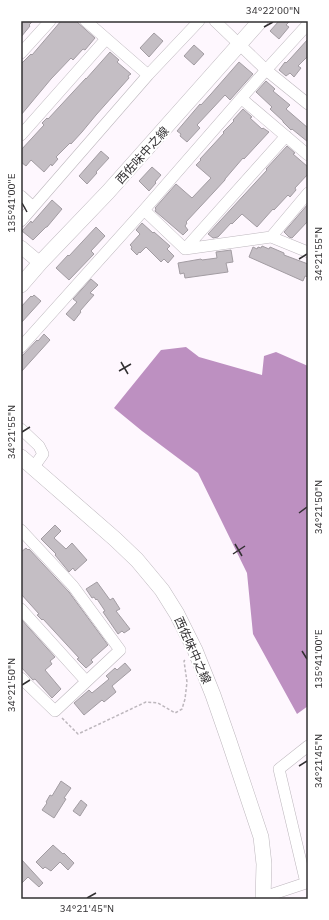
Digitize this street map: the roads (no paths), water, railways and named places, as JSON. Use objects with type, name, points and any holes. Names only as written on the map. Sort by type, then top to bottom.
[{"type":"main road","name":"西佐味中之線","points":[[21,285],[108,192],[260,21]]},
{"type":"main road","name":"西佐味中之線","points":[[21,457],[137,560],[162,590],[180,620],[195,650],[229,742],[261,837],[264,864],[264,898]]},
{"type":"street","points":[[21,53],[50,21]]},
{"type":"street","points":[[86,21],[148,75]]},
{"type":"street","points":[[21,221],[148,75],[199,21]]},
{"type":"street","points":[[215,21],[266,70],[308,104]]},
{"type":"street","points":[[21,347],[308,24]]},
{"type":"street","points":[[21,135],[106,39]]},
{"type":"street","points":[[242,98],[308,155]]},
{"type":"street","points":[[185,249],[286,136]]},
{"type":"street","points":[[271,237],[308,193]]},
{"type":"street","points":[[21,196],[33,207]]},
{"type":"street","points":[[144,210],[185,249]]},
{"type":"street","points":[[185,249],[271,237],[308,252]]},
{"type":"street","points":[[21,247],[40,263]]},
{"type":"street","points":[[21,429],[39,446],[44,454],[33,468]]},
{"type":"street","points":[[21,530],[73,586],[120,650],[55,711],[21,678]]},
{"type":"street","points":[[21,609],[86,681]]},
{"type":"street","points":[[264,898],[306,883],[279,770],[308,746]]}]
